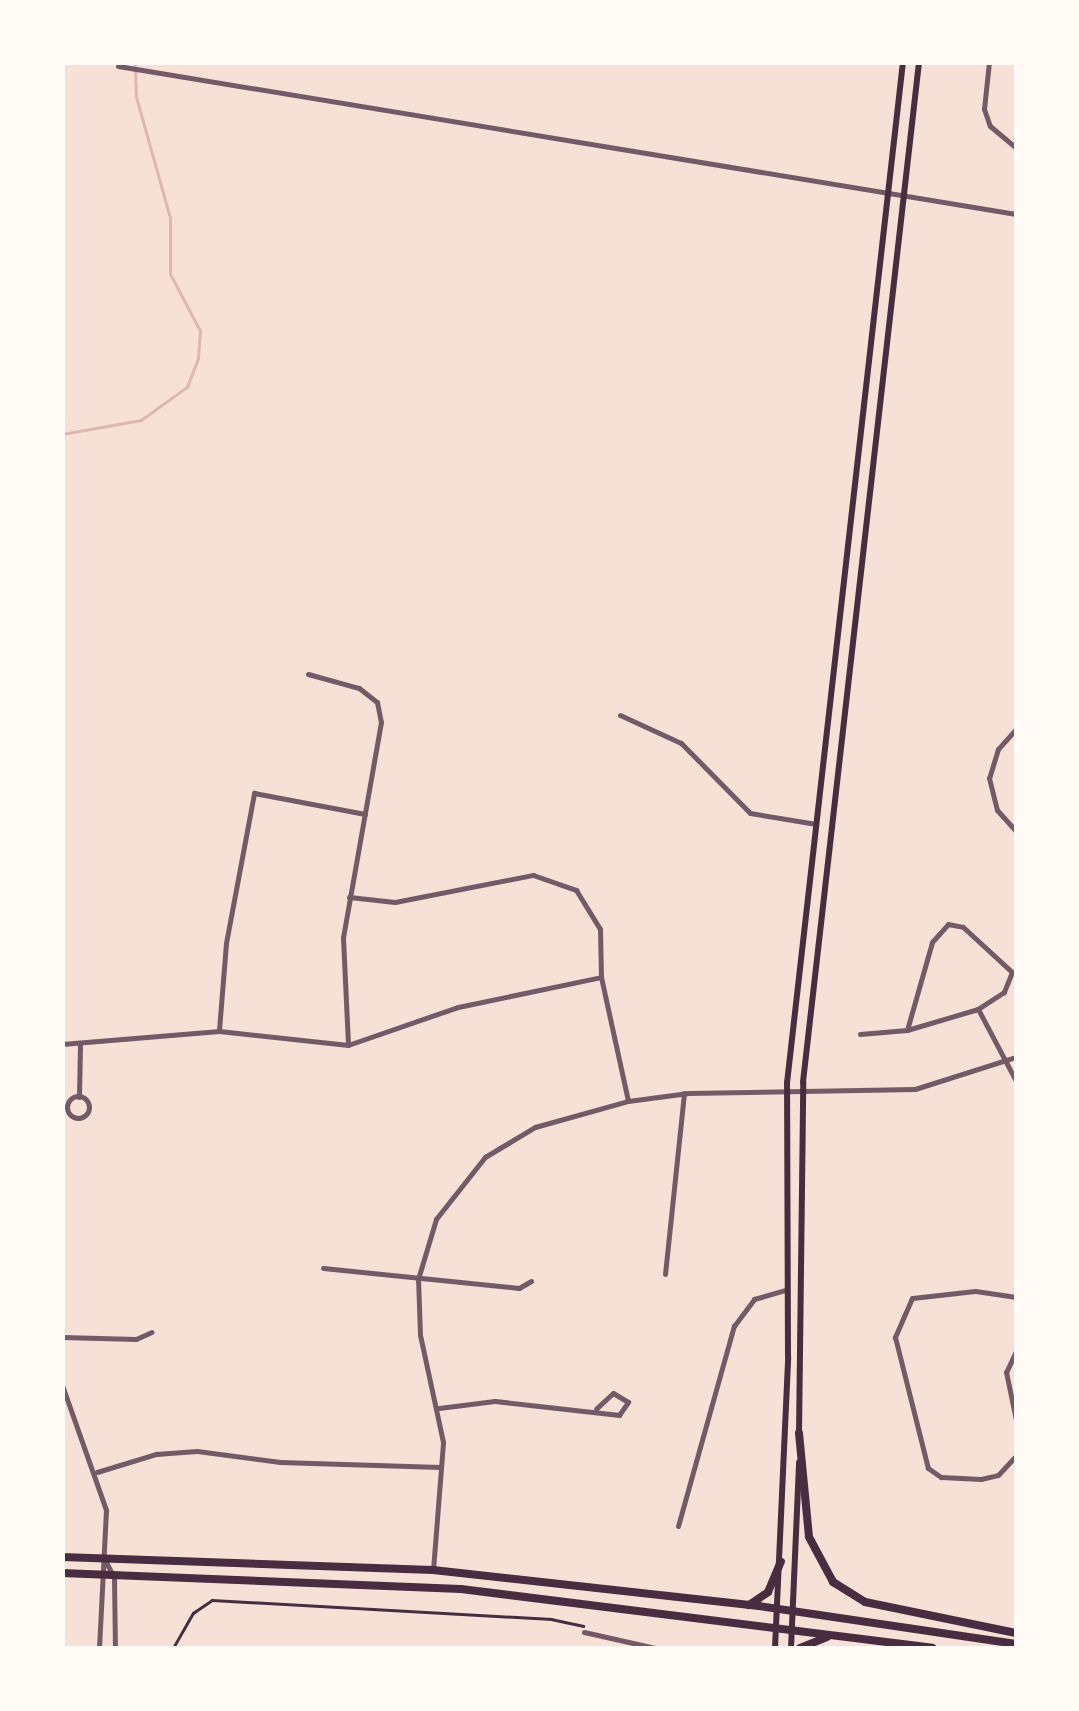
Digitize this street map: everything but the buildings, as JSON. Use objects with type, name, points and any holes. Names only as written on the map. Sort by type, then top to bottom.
[{"type":"main road","points":[[776,1648],[790,1094],[816,824],[903,62]]},
{"type":"main road","points":[[792,1648],[805,1094],[920,62]]},
{"type":"main road","points":[[835,655],[852,657]]},
{"type":"main road","points":[[800,1433],[809,1538],[833,1582],[890,1609],[1016,1633]]},
{"type":"main road","points":[[62,1557],[105,1564],[433,1570],[749,1604],[1016,1644]]},
{"type":"main road","points":[[749,1604],[768,1592],[781,1562]]},
{"type":"main road","points":[[105,1564],[113,1572],[461,1589],[932,1648]]},
{"type":"main road","points":[[62,1572],[105,1564]]},
{"type":"main road","points":[[800,1648],[813,1639],[842,1636]]},
{"type":"street","points":[[988,62],[984,109],[990,126],[1016,148]]},
{"type":"street","points":[[121,66],[1016,214]]},
{"type":"street","points":[[308,674],[359,688],[380,711],[341,961],[348,1045]]},
{"type":"street","points":[[620,715],[681,744],[750,812],[816,824]]},
{"type":"street","points":[[1016,729],[998,749],[989,778],[997,810],[1016,831]]},
{"type":"street","points":[[219,1031],[226,944],[254,793],[365,814]]},
{"type":"street","points":[[349,897],[394,902],[519,876],[555,878],[576,890],[596,917],[601,977],[628,1101]]},
{"type":"street","points":[[860,1034],[907,1030],[978,1009],[1004,992],[1012,972],[962,927],[948,924],[932,942],[907,1030]]},
{"type":"street","points":[[62,1044],[219,1031],[348,1045],[458,1008],[601,977]]},
{"type":"street","points":[[978,1009],[1016,1081]]},
{"type":"street","points":[[78,1097],[89,1106],[79,1118],[67,1107],[78,1097],[80,1045]]},
{"type":"street","points":[[433,1570],[441,1467],[439,1408],[420,1335],[418,1279],[436,1218],[485,1157],[534,1127],[628,1101],[684,1093],[805,1094],[914,1089],[1008,1063],[1016,1057]]},
{"type":"street","points":[[665,1274],[684,1093]]},
{"type":"street","points":[[323,1268],[520,1288],[530,1281]]},
{"type":"street","points":[[678,1526],[734,1326],[754,1299],[785,1290]]},
{"type":"street","points":[[1016,1296],[975,1291],[912,1298],[901,1309],[895,1337],[928,1468],[940,1477],[981,1479],[998,1475],[1016,1456]]},
{"type":"street","points":[[62,1336],[136,1339],[152,1332]]},
{"type":"street","points":[[1016,1351],[1006,1372],[1016,1420]]},
{"type":"street","points":[[62,1385],[97,1472],[105,1564],[99,1648]]},
{"type":"street","points":[[439,1408],[495,1401],[596,1409],[618,1415],[628,1402],[613,1393],[596,1409]]},
{"type":"street","points":[[97,1472],[177,1452],[441,1467]]},
{"type":"street","points":[[113,1572],[114,1648]]},
{"type":"street","points":[[584,1632],[655,1648]]},
{"type":"path","points":[[173,1648],[192,1613],[212,1600],[551,1619],[579,1624],[584,1632]]},
{"type":"waterway","points":[[62,434],[141,420],[187,387],[198,358],[200,331],[170,274],[170,218],[136,97],[135,62]]}]
